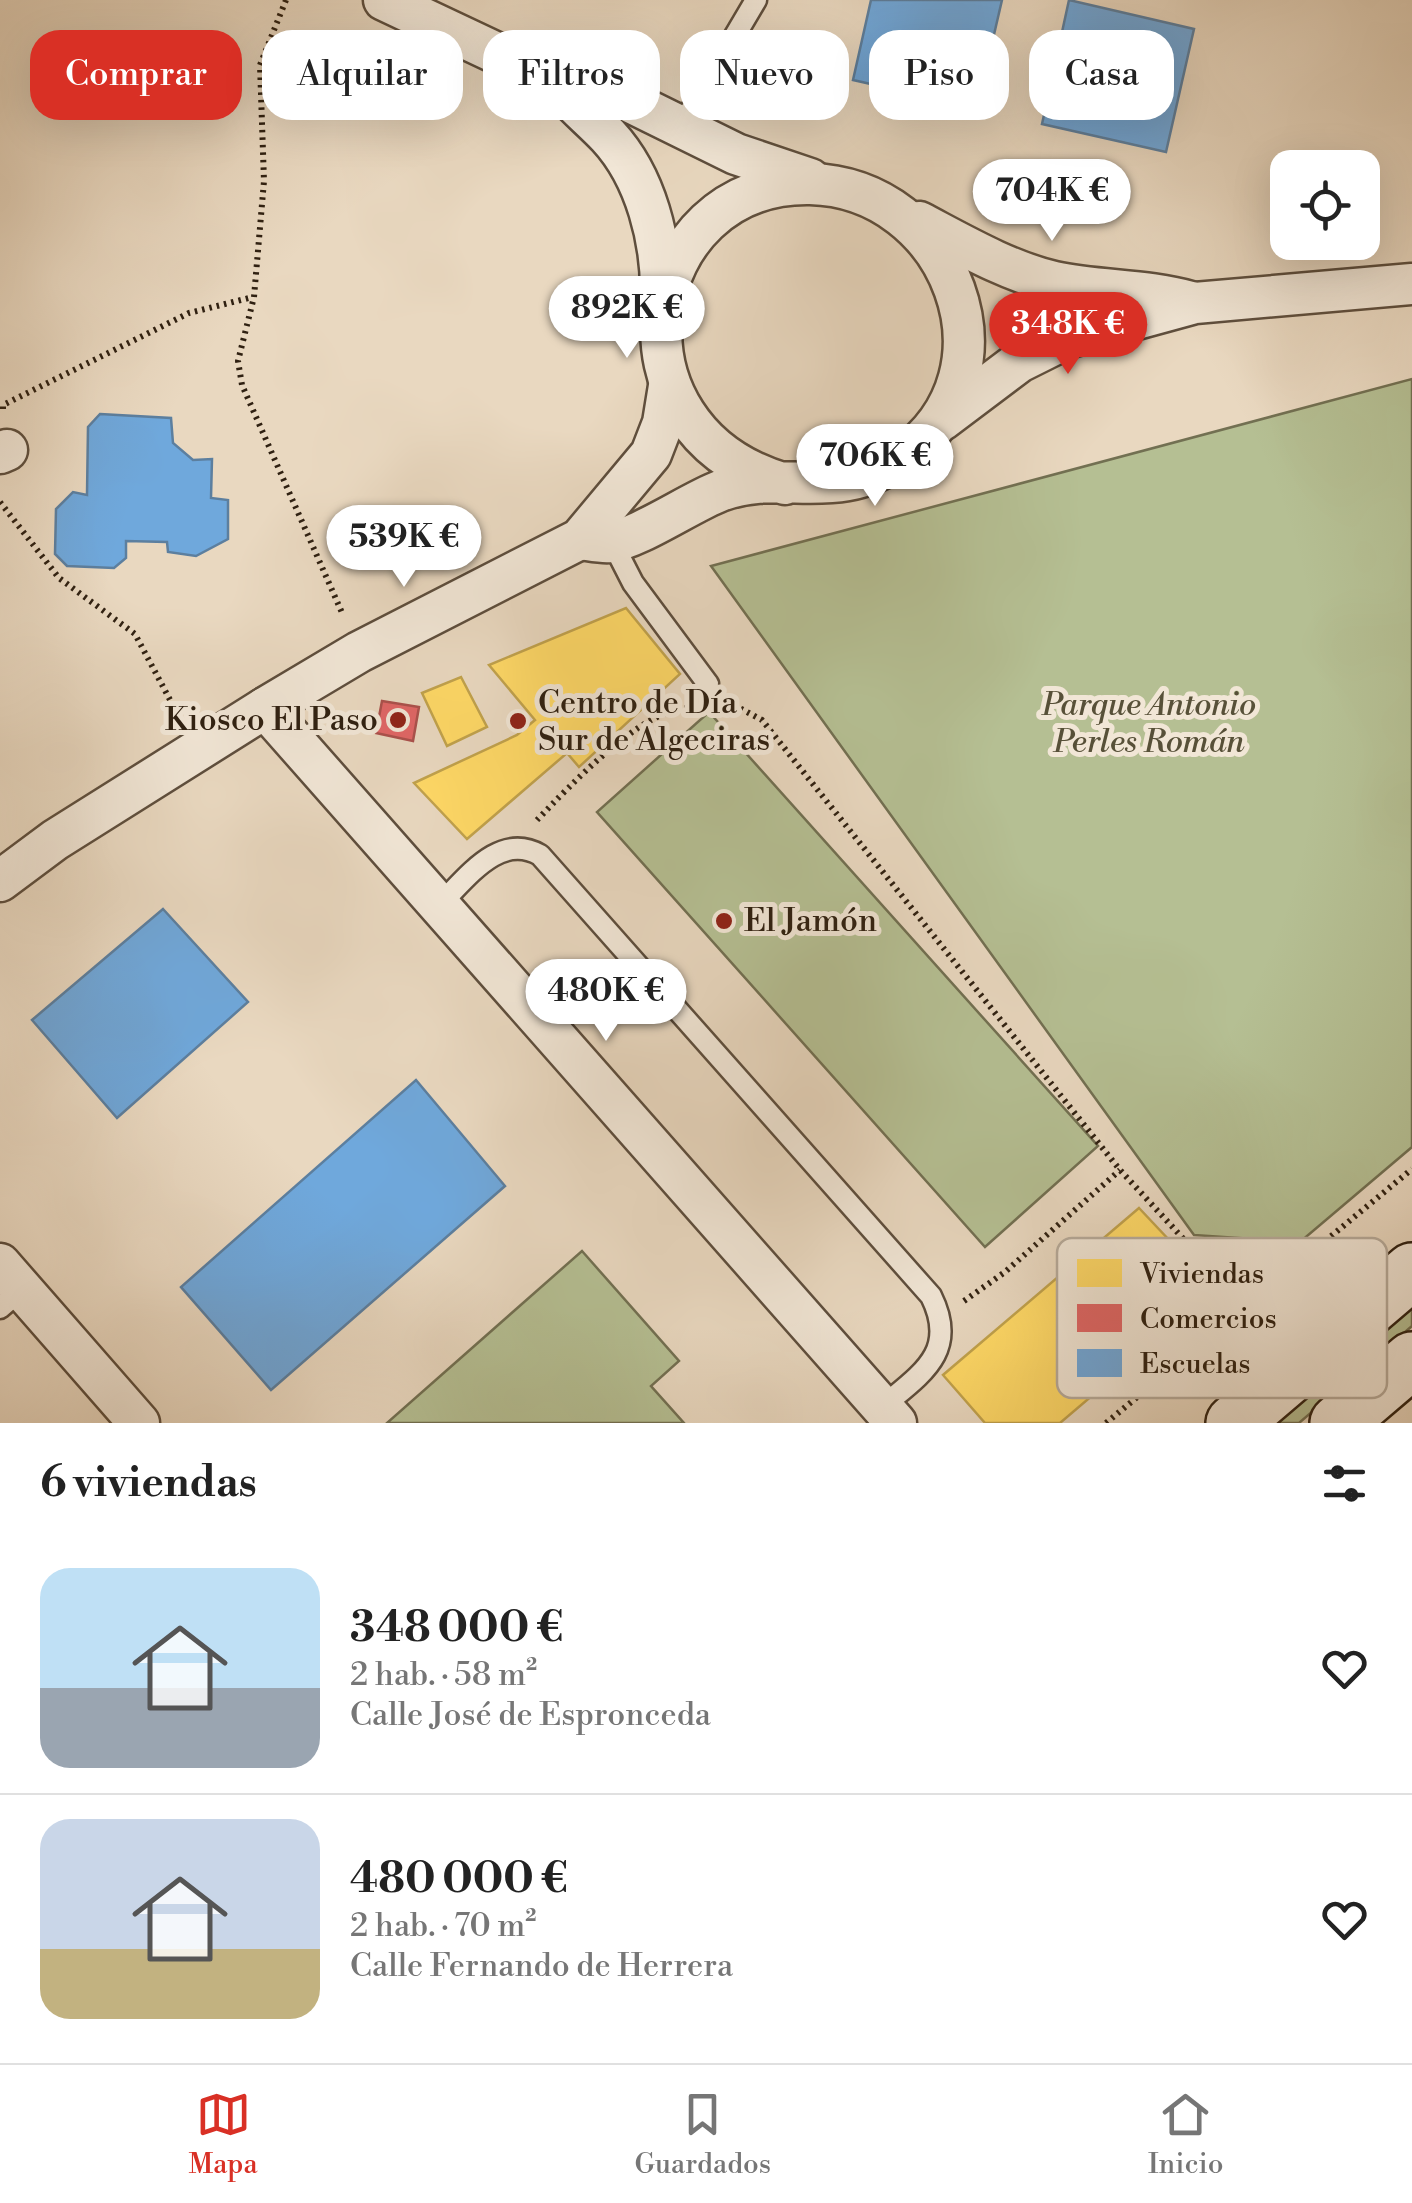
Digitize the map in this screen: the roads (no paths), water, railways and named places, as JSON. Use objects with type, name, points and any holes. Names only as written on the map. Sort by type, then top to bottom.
[{"type":"main road","points":[[1387,1292],[1412,1271]]},
{"type":"main road","points":[[1387,1388],[1412,1360]]},
{"type":"main road","points":[[1234,1423],[1263,1398]]},
{"type":"street","points":[[384,0],[483,47]]},
{"type":"street","points":[[660,117],[780,171],[838,186],[896,210],[991,258],[1050,281],[1105,291],[1155,292],[1195,303]]},
{"type":"street","points":[[590,120],[608,136],[633,171],[649,212],[661,267],[660,324],[669,386],[663,423],[651,454],[596,541]]},
{"type":"street","points":[[660,324],[677,264],[718,215],[745,198],[775,188],[838,186]]},
{"type":"street","points":[[896,210],[921,230],[940,255],[962,314],[958,377],[928,432]]},
{"type":"street","points":[[0,881],[196,749],[360,652],[596,541],[723,490],[786,484],[817,486],[863,476],[905,454],[1019,362],[1067,338],[1195,303],[1412,284]]},
{"type":"street","points":[[669,386],[683,415],[727,460],[786,484]]},
{"type":"street","points":[[265,708],[889,1415]]},
{"type":"street","points":[[7,1287],[139,1423]]},
{"type":"lane","points":[[681,127],[756,0]]},
{"type":"lane","points":[[596,541],[633,583],[708,684]]},
{"type":"lane","points":[[437,907],[495,853],[518,847],[540,855],[931,1296],[942,1330],[932,1362],[889,1415]]},
{"type":"place","name":"Kiosco El Paso","points":[[398,720]]},
{"type":"place","name":"Centro de Día Sur de Algeciras","points":[[518,721]]},
{"type":"place","name":"El Jamón","points":[[724,921]]},
{"type":"park label","name":"Parque Antonio Perles Román","points":[[1149,724]]}]
